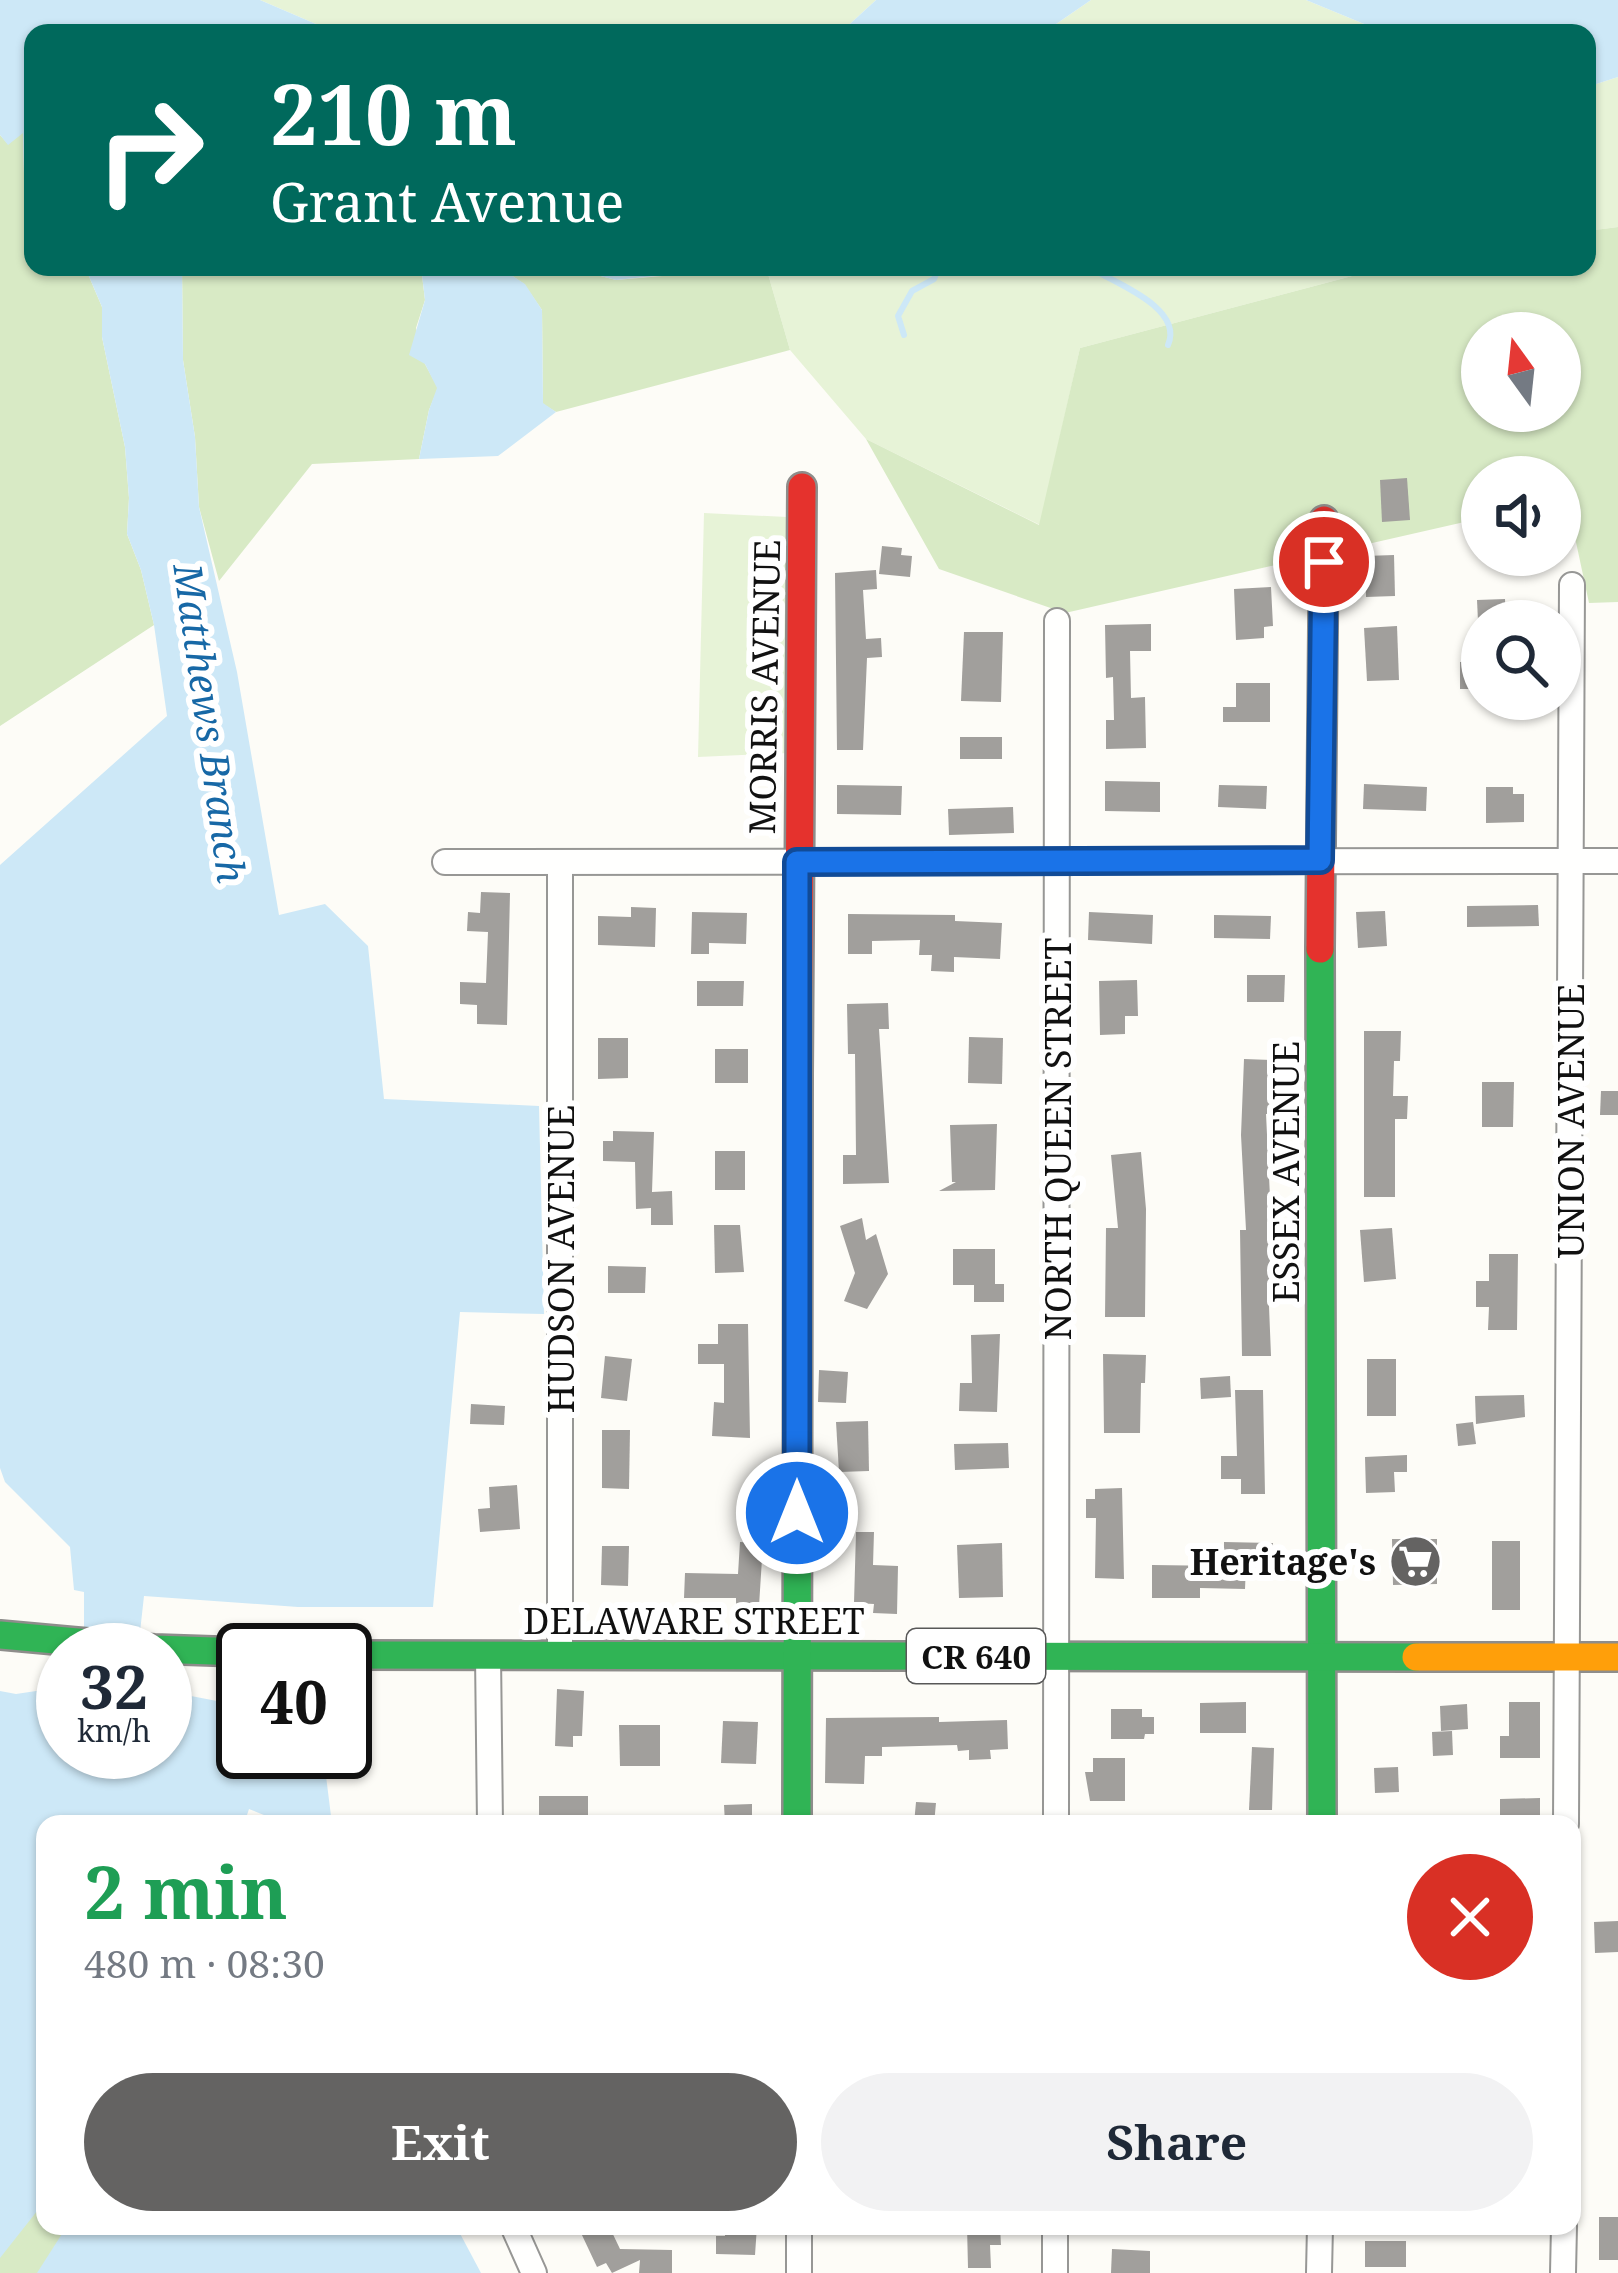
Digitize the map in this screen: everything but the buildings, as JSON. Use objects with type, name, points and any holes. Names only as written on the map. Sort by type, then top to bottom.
[{"type":"street","name":"MORRIS AVENUE","points":[[797,1815],[802,487]]},
{"type":"street","name":"ESSEX AVENUE","points":[[1322,1815],[1324,520]]},
{"type":"street","name":"UNION AVENUE","points":[[1566,1815],[1572,585]]},
{"type":"street","name":"NORTH QUEEN STREET","points":[[1056,1815],[1058,621]]},
{"type":"street","points":[[445,862],[1618,861]]},
{"type":"street","name":"HUDSON AVENUE","points":[[560,863],[560,1655]]},
{"type":"street","points":[[0,1635],[36,1639]]},
{"type":"street","name":"DELAWARE STREET","points":[[372,1655],[1618,1657]]},
{"type":"street","points":[[488,1655],[490,1815]]},
{"type":"street","points":[[517,2235],[534,2273]]},
{"type":"street","points":[[799,2235],[800,2273]]},
{"type":"street","points":[[1055,2235],[1055,2273]]},
{"type":"street","points":[[1319,2273],[1320,2235]]},
{"type":"street","points":[[1563,2273],[1564,2235]]},
{"type":"green space","points":[[260,0],[876,0],[850,24],[316,24]]},
{"type":"green space","points":[[1091,0],[1306,0],[1364,24],[1056,24]]},
{"type":"green space","points":[[1618,77],[1618,227],[1596,230],[1596,84]]},
{"type":"green space","points":[[23,132],[24,276],[89,276],[102,307],[102,337],[125,447],[127,534],[154,625],[0,726],[0,135],[8,144]]},
{"type":"green space","points":[[1618,227],[1618,602],[1589,603],[1581,566],[1581,456],[1461,456],[1461,523],[1065,613],[939,569],[866,439],[1039,525],[1080,348],[1352,276],[1596,276],[1596,230]]},
{"type":"green space","points":[[182,276],[422,276],[425,300],[416,328],[425,364],[438,388],[419,459],[312,464],[219,581],[199,507],[183,360]]},
{"type":"green space","points":[[512,276],[616,280],[769,276],[790,350],[556,412],[543,404],[542,310]]},
{"type":"green space","points":[[769,276],[1352,276],[1080,348],[1040,525],[866,439],[790,350]]},
{"type":"green space","points":[[704,513],[787,517],[788,753],[698,757]]},
{"type":"green space","points":[[36,2206],[36,2235],[81,2235],[57,2273],[0,2273],[0,2254]]},
{"type":"water","points":[[0,0],[260,0],[316,24],[24,24],[24,174],[23,133],[8,145],[0,135]]},
{"type":"water","points":[[876,0],[1091,0],[1056,24],[850,24]]},
{"type":"water","points":[[1306,0],[1618,0],[1618,77],[1596,84],[1596,24],[1364,24]]},
{"type":"water","name":"Matthews Branch","points":[[89,276],[182,276],[183,360],[199,507],[237,672],[279,915],[325,904],[368,946],[384,1099],[539,1106],[544,1314],[460,1312],[433,1607],[298,1607],[144,1596],[141,1623],[84,1623],[84,1592],[74,1590],[70,1547],[5,1482],[0,1468],[0,865],[167,716],[154,625],[127,534],[125,447],[102,337],[102,307]]},
{"type":"water","points":[[422,276],[513,276],[525,284],[542,310],[543,403],[556,412],[498,456],[419,459],[437,388],[425,364],[409,355],[425,300]]},
{"type":"water","points":[[601,276],[654,276],[616,280]]},
{"type":"water","points":[[0,1691],[36,1691],[36,1779],[192,1779],[192,1696],[216,1701],[216,1779],[326,1779],[331,1815],[264,1815],[249,1809],[247,1815],[36,1815],[36,2212],[0,2258]]},
{"type":"water","points":[[61,2235],[461,2235],[481,2273],[37,2273]]},
{"type":"waterway","points":[[904,335],[898,316],[912,291],[935,276]]},
{"type":"waterway","points":[[1105,276],[1157,308],[1170,332],[1168,345]]},
{"type":"traffic: fast","points":[[1320,949],[1322,1815]]},
{"type":"traffic: fast","points":[[797,1815],[798,1076]]},
{"type":"traffic: fast","points":[[0,1635],[216,1651]]},
{"type":"traffic: fast","points":[[372,1655],[1416,1657]]},
{"type":"traffic: slow","points":[[1416,1657],[1618,1657]]},
{"type":"traffic: jam","points":[[798,1076],[802,487]]},
{"type":"traffic: jam","points":[[1320,949],[1324,520]]},
{"type":"place","name":"Heritage's","points":[[1415,1561]]},
{"type":"route","points":[[797,1513],[797,862],[1320,860],[1324,562]]}]
